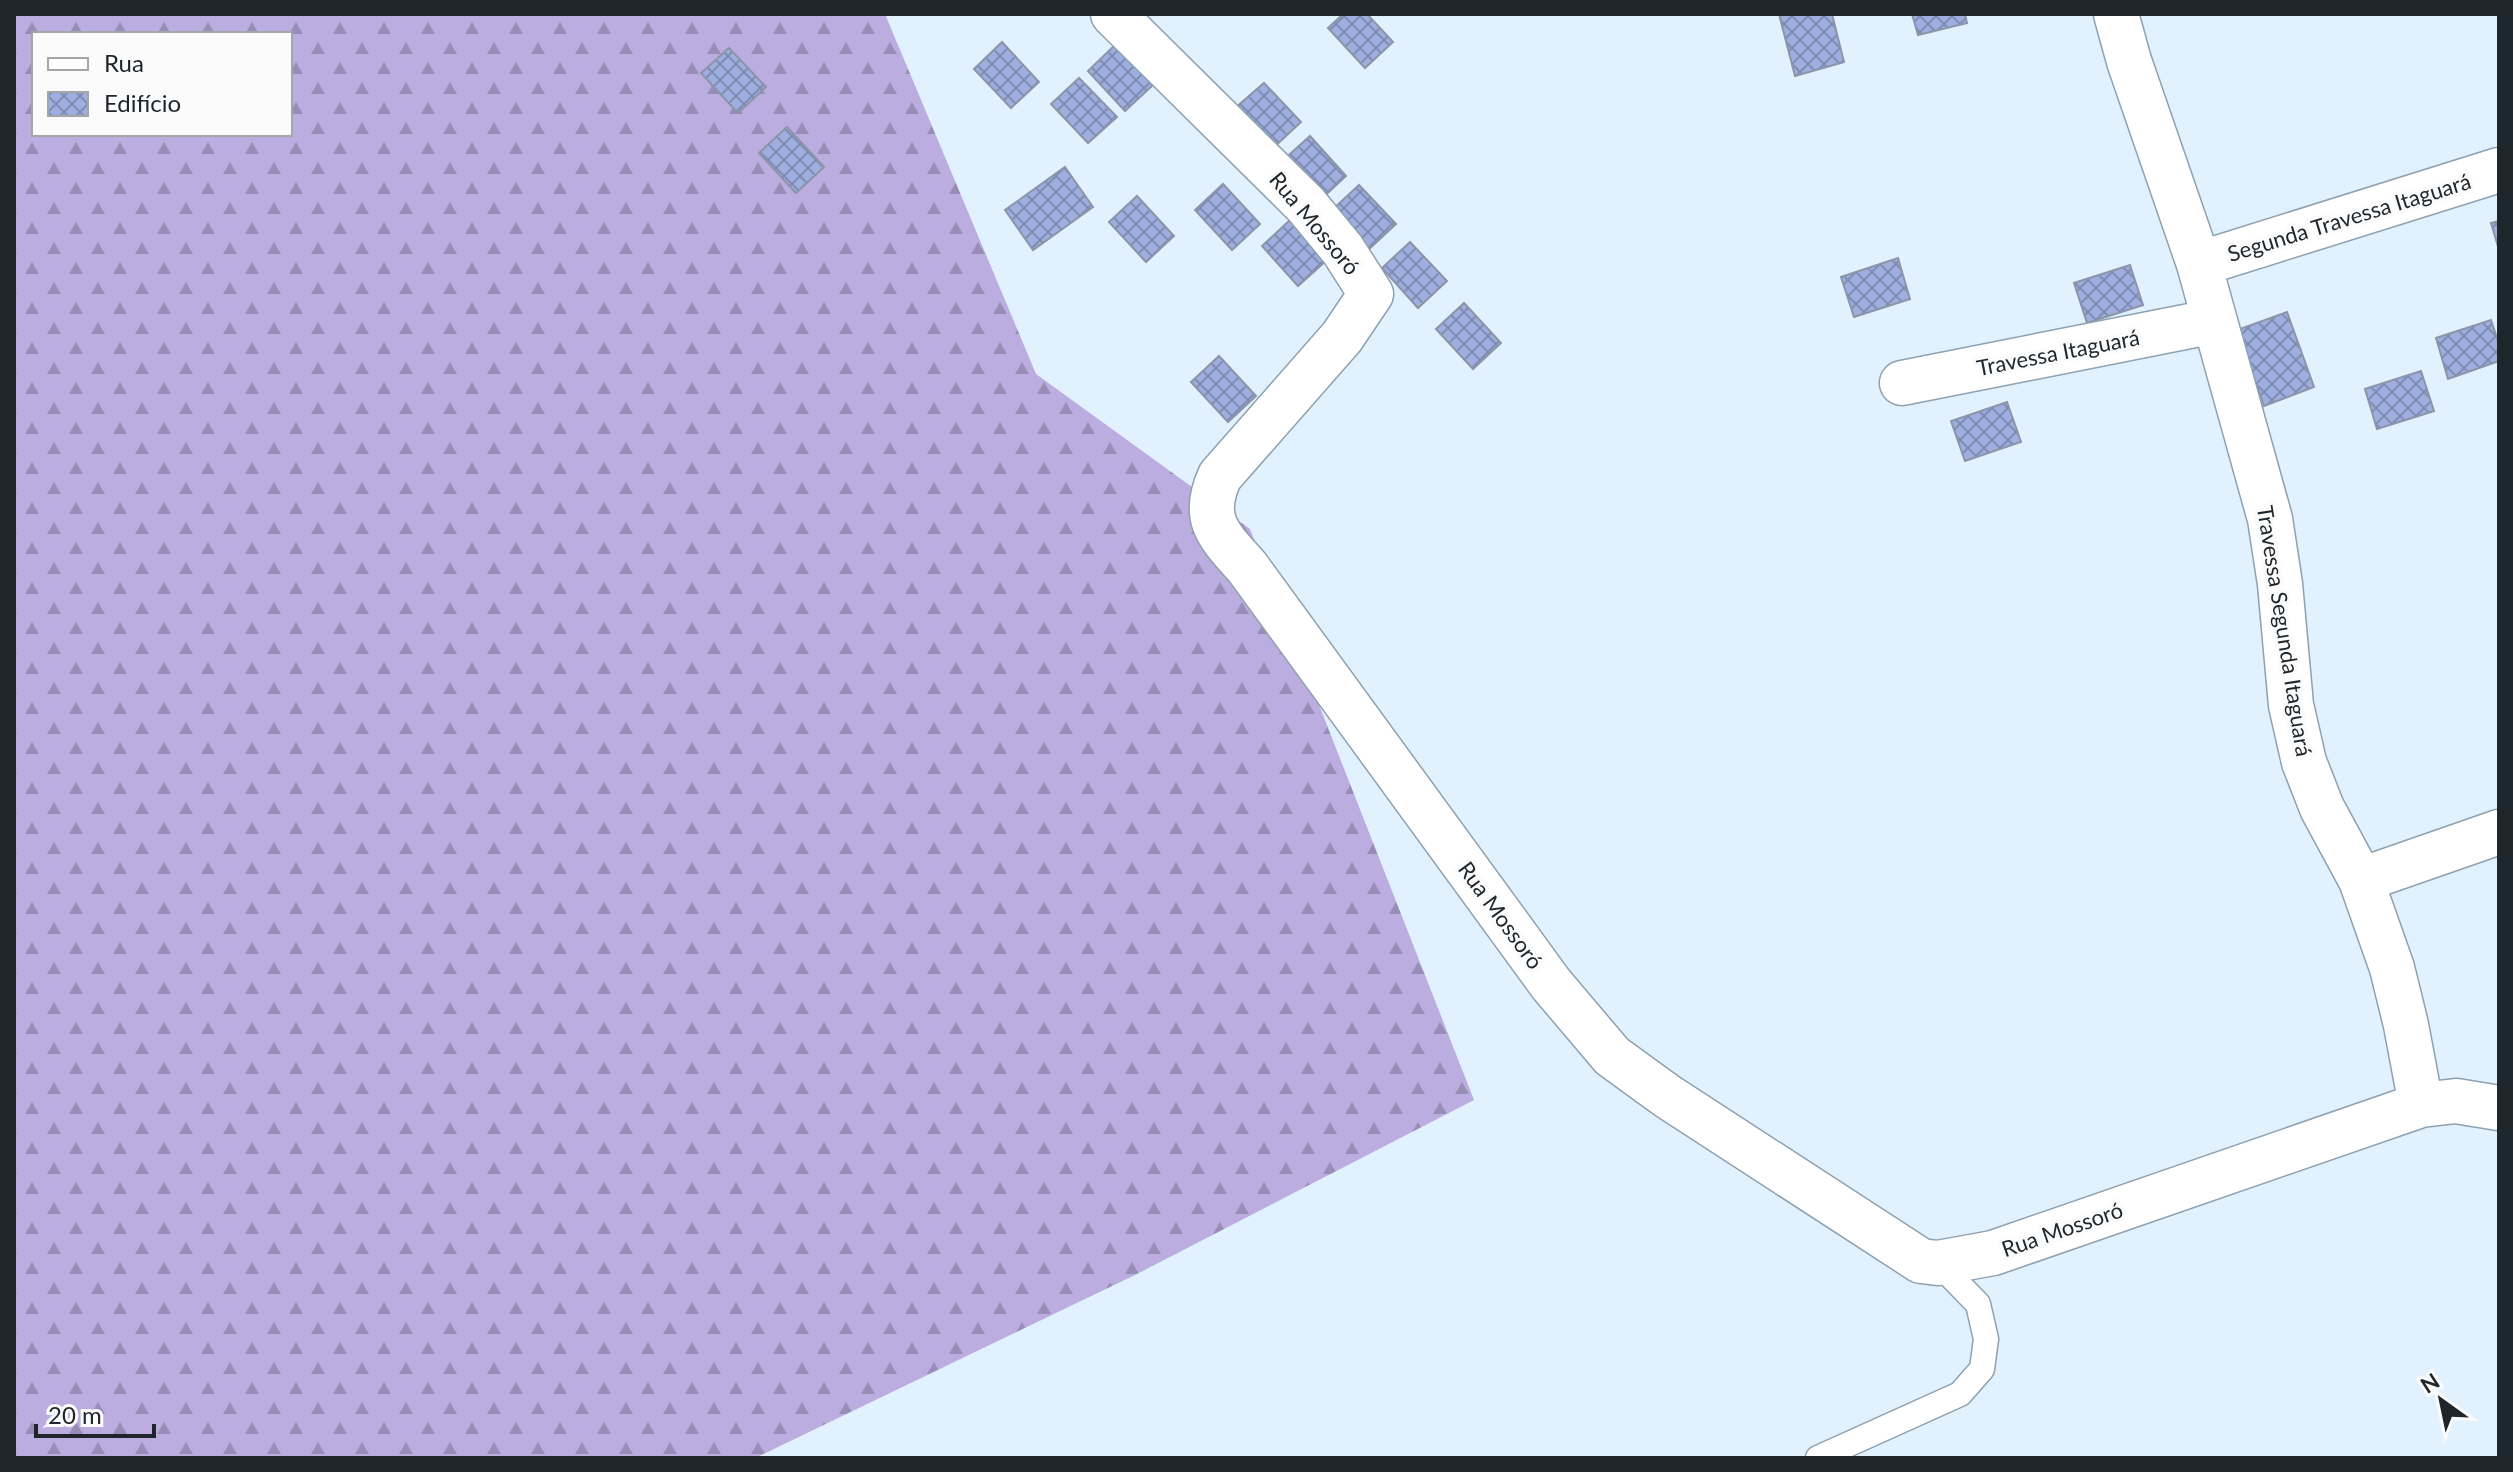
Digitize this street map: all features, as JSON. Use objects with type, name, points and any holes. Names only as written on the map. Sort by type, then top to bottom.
[{"type":"street","name":"Rua Mossoró","points":[[1113,14],[1306,205],[1343,250],[1371,294],[1342,337],[1220,476],[1211,497],[1211,518],[1221,538],[1247,567],[1551,984],[1612,1056],[1667,1096],[1921,1261],[1938,1263],[1993,1253],[2421,1105],[2456,1101],[2499,1108]]},
{"type":"street","name":"Travessa Segunda Itaguará","points":[[2116,14],[2129,61],[2199,264],[2270,519],[2280,584],[2291,705],[2304,762],[2322,808],[2361,880],[2392,968],[2421,1105]]},
{"type":"street","name":"Segunda Travessa Itaguará","points":[[2199,264],[2499,170]]},
{"type":"street","name":"Travessa Itaguará","points":[[1902,383],[2215,321]]},
{"type":"street","points":[[2361,880],[2499,832]]},
{"type":"lane","points":[[1818,1458],[1960,1394],[1982,1369],[1986,1339],[1978,1304],[1938,1263]]},
{"type":"green space","points":[[14,14],[885,14],[1036,374],[1250,529],[1474,1100],[1137,1274],[755,1458],[14,1458]]},
{"type":"building","points":[[1343,14],[1367,14],[1393,42],[1365,68],[1328,28]]},
{"type":"building","points":[[1779,14],[1832,14],[1844,62],[1795,76]]},
{"type":"building","points":[[1912,14],[1965,14],[1967,23],[1918,35]]},
{"type":"building","points":[[1002,42],[1039,82],[1011,108],[974,69]]},
{"type":"building","points":[[1115,45],[1153,85],[1125,111],[1088,71]]},
{"type":"building","points":[[729,48],[766,87],[738,113],[701,73]]},
{"type":"building","points":[[1079,78],[1117,117],[1088,143],[1051,104]]},
{"type":"building","points":[[1264,83],[1301,122],[1272,149],[1235,108]]},
{"type":"building","points":[[787,127],[824,167],[796,193],[759,153]]},
{"type":"building","points":[[1310,136],[1346,176],[1318,202],[1281,162]]},
{"type":"building","points":[[1065,167],[1093,207],[1033,250],[1005,210]]},
{"type":"building","points":[[1223,184],[1260,224],[1232,250],[1195,210]]},
{"type":"building","points":[[1359,185],[1396,224],[1367,251],[1331,211]]},
{"type":"building","points":[[1137,196],[1174,236],[1146,262],[1109,222]]},
{"type":"building","points":[[1290,220],[1327,260],[1298,286],[1262,246]]},
{"type":"building","points":[[2499,221],[2499,250],[2491,223]]},
{"type":"building","points":[[1410,242],[1447,281],[1418,308],[1382,268]]},
{"type":"building","points":[[1898,258],[1910,299],[1854,317],[1841,277]]},
{"type":"building","points":[[2130,265],[2143,305],[2087,323],[2074,283]]},
{"type":"building","points":[[1464,303],[1501,343],[1473,369],[1436,329]]},
{"type":"building","points":[[2287,312],[2314,387],[2264,406],[2237,330]]},
{"type":"building","points":[[2491,320],[2499,344],[2499,361],[2448,379],[2436,338]]},
{"type":"building","points":[[1219,356],[1256,396],[1228,422],[1191,382]]},
{"type":"building","points":[[2421,371],[2434,411],[2377,429],[2365,389]]},
{"type":"building","points":[[2007,402],[2021,442],[1965,461],[1951,421]]}]
